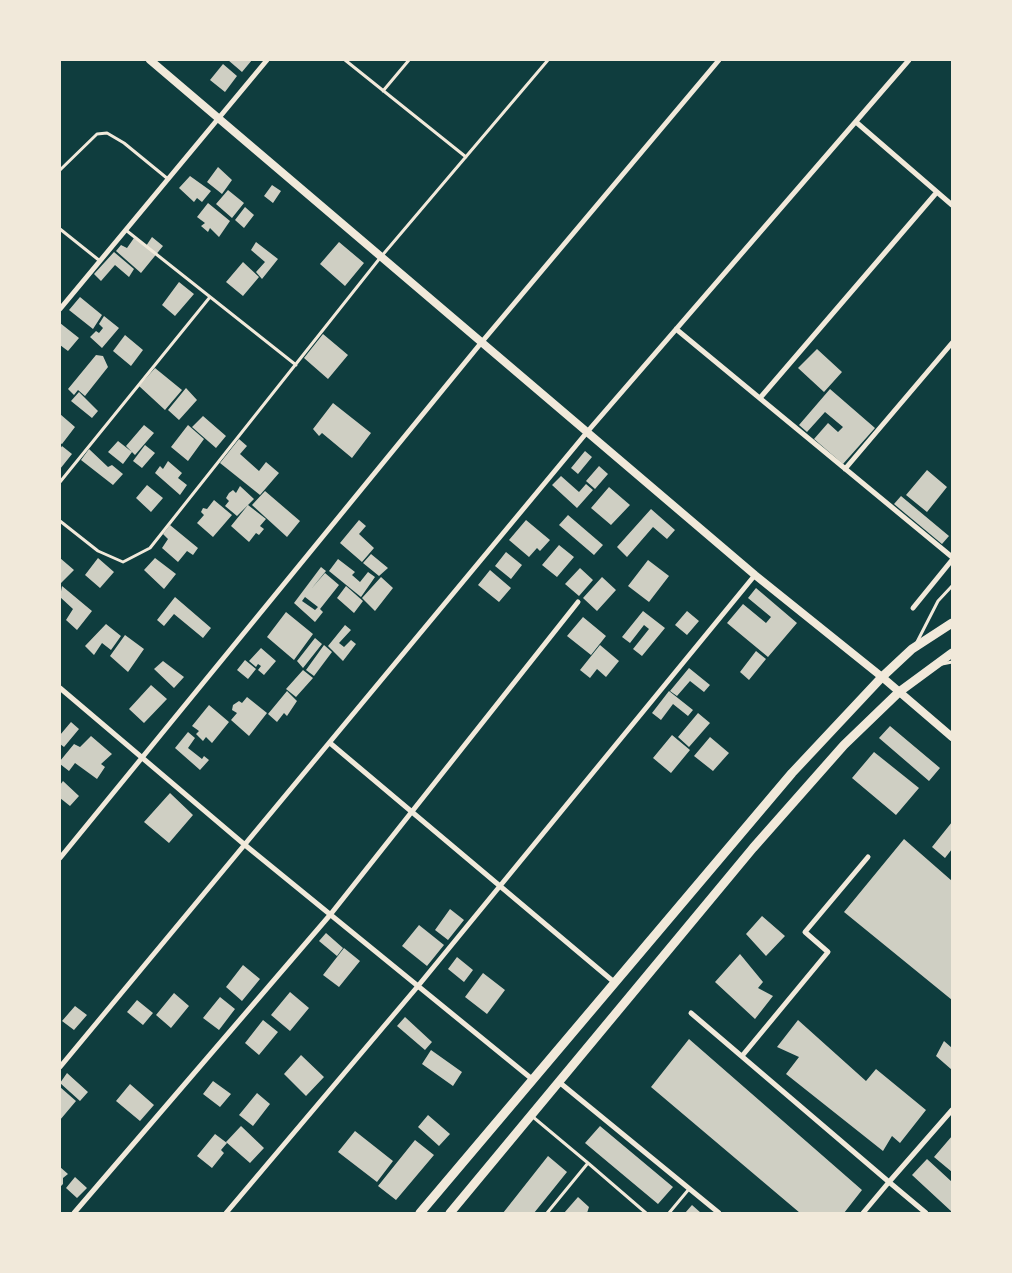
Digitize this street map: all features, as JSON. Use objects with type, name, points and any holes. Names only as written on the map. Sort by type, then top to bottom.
[{"type":"main road","points":[[420,1213],[792,773],[882,677],[912,649],[952,623]]},
{"type":"main road","points":[[450,1213],[752,848],[844,746],[899,692],[952,653]]},
{"type":"street","points":[[150,60],[380,258],[755,575],[882,677],[952,737]]},
{"type":"street","points":[[60,309],[127,231],[267,60]]},
{"type":"street","points":[[60,858],[481,343],[719,60]]},
{"type":"street","points":[[60,1067],[588,432],[909,60]]},
{"type":"street","points":[[856,122],[952,205]]},
{"type":"street","points":[[760,398],[937,192]]},
{"type":"street","points":[[676,330],[845,468],[952,559],[913,608]]},
{"type":"street","points":[[845,468],[952,343]]},
{"type":"street","points":[[226,1213],[418,986],[755,575]]},
{"type":"street","points":[[74,1213],[330,916],[578,602]]},
{"type":"street","points":[[60,688],[330,916],[532,1079]]},
{"type":"street","points":[[330,743],[614,982]]},
{"type":"street","points":[[742,1056],[828,952],[805,932],[868,857]]},
{"type":"street","points":[[691,1013],[926,1213]]},
{"type":"street","points":[[558,1081],[718,1213]]},
{"type":"street","points":[[863,1213],[952,1110]]},
{"type":"lane","points":[[345,60],[466,157]]},
{"type":"lane","points":[[383,91],[409,60]]},
{"type":"lane","points":[[60,521],[98,551],[123,562],[150,548],[380,258],[548,60]]},
{"type":"lane","points":[[60,170],[97,134],[107,133],[124,143],[169,179]]},
{"type":"lane","points":[[60,229],[100,262]]},
{"type":"lane","points":[[127,231],[296,365]]},
{"type":"lane","points":[[60,482],[210,297]]},
{"type":"lane","points":[[912,649],[938,601],[952,586]]},
{"type":"lane","points":[[939,664],[952,662]]},
{"type":"lane","points":[[531,1115],[646,1213]]},
{"type":"lane","points":[[547,1213],[588,1163]]},
{"type":"lane","points":[[669,1213],[689,1189]]},
{"type":"building","points":[[228,60],[252,60],[242,72]]},
{"type":"building","points":[[223,64],[237,76],[225,92],[210,80]]},
{"type":"building","points":[[218,167],[232,180],[222,194],[207,182]]},
{"type":"building","points":[[190,176],[211,191],[202,202],[197,198],[194,202],[179,188]]},
{"type":"building","points":[[272,185],[281,191],[273,203],[264,196]]},
{"type":"building","points":[[228,190],[244,203],[232,218],[216,204]]},
{"type":"building","points":[[208,203],[230,221],[219,237],[210,228],[208,232],[201,226],[205,223],[197,217]]},
{"type":"building","points":[[245,207],[254,215],[244,228],[235,220]]},
{"type":"building","points":[[152,237],[163,246],[141,273],[116,251],[121,245],[127,248],[134,238],[146,246]]},
{"type":"building","points":[[256,242],[278,259],[262,279],[256,272],[265,262],[251,250]]},
{"type":"building","points":[[339,242],[364,263],[345,286],[320,264]]},
{"type":"building","points":[[114,252],[134,269],[129,277],[115,265],[101,281],[94,274]]},
{"type":"building","points":[[243,262],[259,277],[243,296],[226,282]]},
{"type":"building","points":[[179,282],[194,294],[175,316],[162,305]]},
{"type":"building","points":[[80,297],[102,315],[93,329],[69,310]]},
{"type":"building","points":[[104,316],[119,328],[102,348],[90,337],[96,331],[99,333],[103,328],[99,324]]},
{"type":"building","points":[[60,323],[79,338],[68,351],[60,345]]},
{"type":"building","points":[[323,334],[348,355],[328,379],[304,358]]},
{"type":"building","points":[[125,335],[143,350],[131,366],[113,351]]},
{"type":"building","points":[[817,349],[842,372],[824,392],[798,368]]},
{"type":"building","points":[[96,355],[103,356],[108,367],[85,396],[78,390],[74,395],[68,389]]},
{"type":"building","points":[[155,368],[182,390],[165,410],[139,386]]},
{"type":"building","points":[[186,388],[197,400],[179,420],[168,410]]},
{"type":"building","points":[[830,389],[875,428],[843,464],[814,439],[828,423],[838,432],[843,427],[825,412],[807,432],[799,425]]},
{"type":"building","points":[[79,392],[98,411],[92,418],[71,401]]},
{"type":"building","points":[[333,403],[371,433],[352,458],[322,433],[319,436],[313,429]]},
{"type":"building","points":[[60,414],[75,427],[62,444],[60,443]]},
{"type":"building","points":[[203,416],[226,436],[216,448],[192,427]]},
{"type":"building","points":[[144,425],[154,433],[135,455],[126,446]]},
{"type":"building","points":[[188,425],[204,439],[188,461],[171,447]]},
{"type":"building","points":[[239,439],[247,446],[240,454],[259,471],[266,462],[279,473],[260,495],[220,463]]},
{"type":"building","points":[[118,441],[132,452],[123,464],[108,452]]},
{"type":"building","points":[[145,445],[155,453],[142,468],[133,461]]},
{"type":"building","points":[[62,446],[72,454],[60,469],[60,449]]},
{"type":"building","points":[[89,449],[108,467],[112,465],[123,474],[113,485],[81,460]]},
{"type":"building","points":[[585,451],[592,457],[578,474],[571,468]]},
{"type":"building","points":[[168,461],[182,473],[178,478],[187,485],[180,495],[155,473],[160,466],[163,469]]},
{"type":"building","points":[[599,466],[608,474],[595,489],[586,481]]},
{"type":"building","points":[[927,470],[947,487],[927,512],[906,495]]},
{"type":"building","points":[[561,476],[579,492],[586,484],[593,490],[577,508],[552,485]]},
{"type":"building","points":[[147,485],[163,498],[151,512],[136,498]]},
{"type":"building","points":[[240,486],[254,499],[237,516],[225,506],[229,501],[226,498],[229,493],[233,490],[236,493]]},
{"type":"building","points":[[609,487],[630,505],[611,525],[591,508]]},
{"type":"building","points":[[265,491],[300,521],[287,537],[252,505]]},
{"type":"building","points":[[901,496],[949,536],[942,544],[894,504]]},
{"type":"building","points":[[214,500],[232,515],[213,537],[197,523],[204,515],[201,512],[203,508],[207,509]]},
{"type":"building","points":[[248,505],[266,519],[260,526],[264,529],[259,535],[256,533],[249,542],[231,526]]},
{"type":"building","points":[[651,509],[675,530],[667,539],[653,527],[627,557],[617,547]]},
{"type":"building","points":[[568,515],[603,545],[594,555],[559,525]]},
{"type":"building","points":[[359,520],[366,526],[359,534],[374,548],[362,562],[340,543]]},
{"type":"building","points":[[526,520],[550,540],[540,551],[537,548],[529,557],[509,540]]},
{"type":"building","points":[[170,525],[198,548],[193,555],[187,551],[178,562],[162,548],[168,539],[163,534]]},
{"type":"building","points":[[559,545],[574,557],[557,577],[542,565]]},
{"type":"building","points":[[506,552],[522,565],[511,579],[495,566]]},
{"type":"building","points":[[371,554],[388,568],[379,576],[363,563]]},
{"type":"building","points":[[60,558],[74,570],[61,583],[60,582]]},
{"type":"building","points":[[98,558],[114,572],[100,588],[85,575]]},
{"type":"building","points":[[155,558],[176,574],[164,589],[144,570]]},
{"type":"building","points":[[338,559],[355,572],[352,575],[360,582],[368,572],[375,577],[361,597],[329,571]]},
{"type":"building","points":[[648,560],[669,576],[649,602],[628,586]]},
{"type":"building","points":[[321,567],[326,571],[311,589],[325,573],[339,585],[320,609],[323,612],[315,622],[294,603]],"holes":[[[305,597],[318,607],[315,610],[302,601]]]},
{"type":"building","points":[[580,568],[593,580],[579,596],[565,584]]},
{"type":"building","points":[[490,570],[511,588],[499,602],[478,585]]},
{"type":"building","points":[[381,577],[393,588],[375,611],[362,598]]},
{"type":"building","points":[[602,577],[616,590],[597,611],[583,598]]},
{"type":"building","points":[[62,586],[92,611],[77,630],[66,620],[73,609],[60,597]]},
{"type":"building","points":[[346,586],[363,601],[354,613],[337,598]]},
{"type":"building","points":[[756,588],[797,623],[768,657],[727,623],[743,604],[766,623],[771,617],[748,598]]},
{"type":"building","points":[[175,597],[211,628],[203,638],[174,614],[164,626],[157,620]]},
{"type":"building","points":[[643,611],[665,628],[642,656],[633,649],[649,629],[644,625],[630,643],[622,637]]},
{"type":"building","points":[[687,611],[699,621],[687,635],[675,625]]},
{"type":"building","points":[[286,612],[313,634],[294,660],[267,637]]},
{"type":"building","points":[[583,617],[606,636],[591,655],[567,636]]},
{"type":"building","points":[[106,624],[121,636],[111,650],[102,643],[94,655],[85,646]]},
{"type":"building","points":[[345,625],[351,630],[339,643],[344,647],[351,640],[356,644],[343,661],[328,646]]},
{"type":"building","points":[[125,635],[144,649],[128,672],[110,656]]},
{"type":"building","points":[[315,638],[322,644],[303,668],[297,661]]},
{"type":"building","points":[[324,645],[332,652],[314,676],[306,670]]},
{"type":"building","points":[[600,645],[619,661],[606,677],[597,669],[590,678],[580,670]]},
{"type":"building","points":[[261,648],[276,661],[264,675],[258,670],[261,666],[258,664],[256,667],[249,661]]},
{"type":"building","points":[[756,651],[766,659],[749,680],[740,672]]},
{"type":"building","points":[[245,660],[256,669],[248,679],[237,670]]},
{"type":"building","points":[[163,661],[184,677],[174,688],[154,669]]},
{"type":"building","points":[[689,668],[710,685],[704,692],[690,681],[677,696],[670,691]]},
{"type":"building","points":[[303,670],[313,678],[296,697],[286,689]]},
{"type":"building","points":[[151,685],[167,699],[144,723],[129,709]]},
{"type":"building","points":[[287,691],[297,701],[287,716],[284,713],[277,722],[268,714]]},
{"type":"building","points":[[669,691],[693,710],[688,716],[673,704],[661,720],[652,713]]},
{"type":"building","points":[[247,697],[267,713],[249,736],[231,720],[237,713],[232,710],[233,705],[239,701],[242,703]]},
{"type":"building","points":[[209,705],[229,722],[212,743],[206,737],[203,741],[196,734],[199,731],[192,726]]},
{"type":"building","points":[[698,713],[710,723],[689,747],[678,737]]},
{"type":"building","points":[[71,722],[79,729],[64,747],[60,744],[60,735]]},
{"type":"building","points":[[890,726],[940,768],[929,781],[879,738]]},
{"type":"building","points":[[188,732],[195,738],[188,748],[202,759],[204,756],[209,760],[200,770],[175,748]]},
{"type":"building","points":[[672,735],[690,750],[671,773],[653,758]]},
{"type":"building","points":[[91,736],[112,754],[101,764],[105,767],[97,779],[75,763],[69,771],[60,764],[60,761],[74,744],[80,747]]},
{"type":"building","points":[[710,737],[729,753],[713,771],[694,756]]},
{"type":"building","points":[[874,752],[919,788],[896,815],[852,778]]},
{"type":"building","points":[[63,781],[79,796],[70,806],[60,798],[60,785]]},
{"type":"building","points":[[170,793],[193,815],[169,843],[144,822]]},
{"type":"building","points":[[952,822],[952,849],[945,858],[932,847]]},
{"type":"building","points":[[904,839],[952,881],[952,1000],[844,912]]},
{"type":"building","points":[[450,909],[464,920],[448,940],[435,930]]},
{"type":"building","points":[[762,916],[785,936],[766,956],[746,934]]},
{"type":"building","points":[[419,925],[444,945],[427,966],[402,946]]},
{"type":"building","points":[[326,933],[343,948],[337,956],[319,941]]},
{"type":"building","points":[[344,948],[360,961],[339,987],[323,975]]},
{"type":"building","points":[[740,954],[763,982],[758,988],[773,996],[755,1019],[715,982]]},
{"type":"building","points":[[457,957],[473,970],[464,982],[448,969]]},
{"type":"building","points":[[243,965],[260,979],[242,1001],[226,987]]},
{"type":"building","points":[[483,973],[505,990],[487,1014],[465,997]]},
{"type":"building","points":[[290,992],[309,1008],[290,1031],[271,1015]]},
{"type":"building","points":[[174,993],[189,1006],[171,1028],[156,1015]]},
{"type":"building","points":[[220,997],[235,1009],[219,1030],[203,1018]]},
{"type":"building","points":[[137,1000],[153,1013],[143,1025],[127,1012]]},
{"type":"building","points":[[75,1006],[87,1015],[74,1030],[62,1021]]},
{"type":"building","points":[[405,1017],[432,1042],[425,1050],[397,1026]]},
{"type":"building","points":[[263,1020],[278,1032],[259,1055],[245,1043]]},
{"type":"building","points":[[798,1020],[866,1081],[876,1069],[926,1110],[900,1143],[892,1136],[883,1151],[786,1074],[799,1057],[777,1047]]},
{"type":"building","points":[[689,1039],[862,1190],[844,1213],[800,1213],[651,1087]]},
{"type":"building","points":[[944,1041],[952,1048],[952,1070],[936,1056]]},
{"type":"building","points":[[431,1050],[462,1072],[453,1086],[422,1064]]},
{"type":"building","points":[[301,1055],[324,1077],[306,1096],[284,1074]]},
{"type":"building","points":[[67,1073],[88,1092],[80,1101],[60,1083]]},
{"type":"building","points":[[213,1081],[231,1094],[220,1107],[203,1094]]},
{"type":"building","points":[[130,1084],[154,1105],[140,1121],[116,1101]]},
{"type":"building","points":[[60,1087],[76,1101],[60,1120]]},
{"type":"building","points":[[257,1093],[270,1104],[253,1126],[239,1115]]},
{"type":"building","points":[[428,1115],[450,1134],[439,1146],[418,1127]]},
{"type":"building","points":[[241,1126],[264,1148],[250,1163],[226,1142]]},
{"type":"building","points":[[600,1126],[673,1187],[658,1204],[585,1143]]},
{"type":"building","points":[[355,1131],[393,1161],[377,1182],[338,1152]]},
{"type":"building","points":[[215,1134],[227,1143],[221,1150],[224,1153],[212,1168],[197,1156]]},
{"type":"building","points":[[952,1136],[952,1172],[934,1157]]},
{"type":"building","points":[[415,1140],[434,1155],[396,1200],[378,1186]]},
{"type":"building","points":[[548,1156],[567,1172],[534,1213],[503,1213]]},
{"type":"building","points":[[927,1159],[952,1182],[952,1212],[912,1175]]},
{"type":"building","points":[[60,1167],[68,1174],[63,1178],[63,1184],[60,1187]]},
{"type":"building","points":[[75,1177],[87,1188],[77,1198],[66,1188]]},
{"type":"building","points":[[578,1197],[589,1207],[587,1213],[564,1213]]},
{"type":"building","points":[[692,1205],[701,1213],[685,1213]]}]
